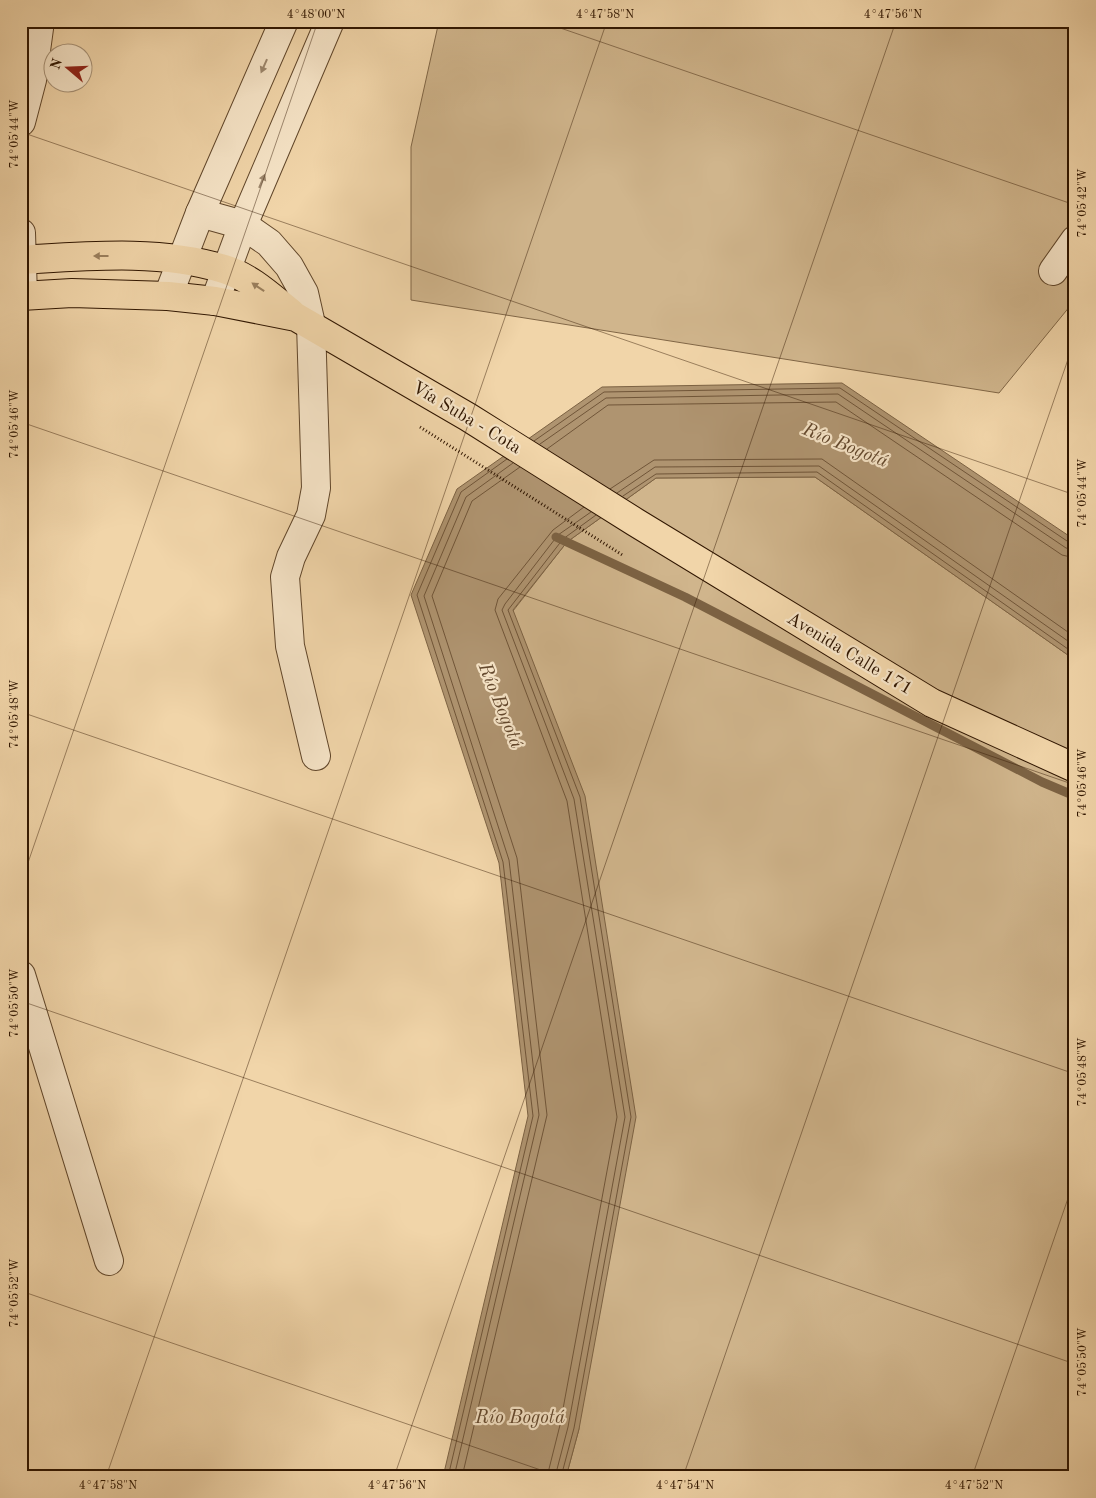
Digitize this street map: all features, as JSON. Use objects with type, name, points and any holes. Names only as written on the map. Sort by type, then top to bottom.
[{"type":"main road","name":"Vía Suba - Cota","points":[[22,260],[100,255],[181,261],[225,269],[257,286],[304,321],[468,417],[635,522]]},
{"type":"main road","name":"Vía Suba - Cota","points":[[22,296],[72,293],[168,296],[215,301],[304,321]]},
{"type":"main road","name":"Avenida Calle 171","points":[[635,522],[932,703],[1075,768]]},
{"type":"street","points":[[21,122],[32,80],[40,21]]},
{"type":"street","points":[[32,80],[56,21]]},
{"type":"street","points":[[168,296],[200,213],[284,21]]},
{"type":"street","points":[[215,301],[225,269],[243,225],[330,21]]},
{"type":"street","points":[[200,213],[243,225],[269,243],[289,266],[304,294],[304,321],[316,488],[311,515],[291,558],[285,577],[290,646],[316,756]]},
{"type":"street","points":[[21,233],[22,296]]},
{"type":"street","points":[[1053,270],[1075,240]]},
{"type":"street","points":[[21,975],[109,1261]]},
{"type":"path","points":[[420,427],[624,556]]},
{"type":"shaded area","points":[[439,21],[1075,21],[1075,300],[999,393],[411,300],[411,147]]},
{"type":"shaded area","points":[[815,477],[1075,660],[1075,1477],[566,1477],[579,1429],[513,611],[567,542],[656,478]]},
{"type":"water","name":"Río Bogotá","points":[[842,383],[1075,540],[1075,660],[815,477],[656,478],[567,542],[513,610],[585,796],[636,1117],[579,1429],[566,1477],[443,1477],[528,1116],[499,863],[411,595],[457,489],[602,387]]},
{"type":"waterway","points":[[556,537],[685,597],[1042,782],[1075,796]]}]
